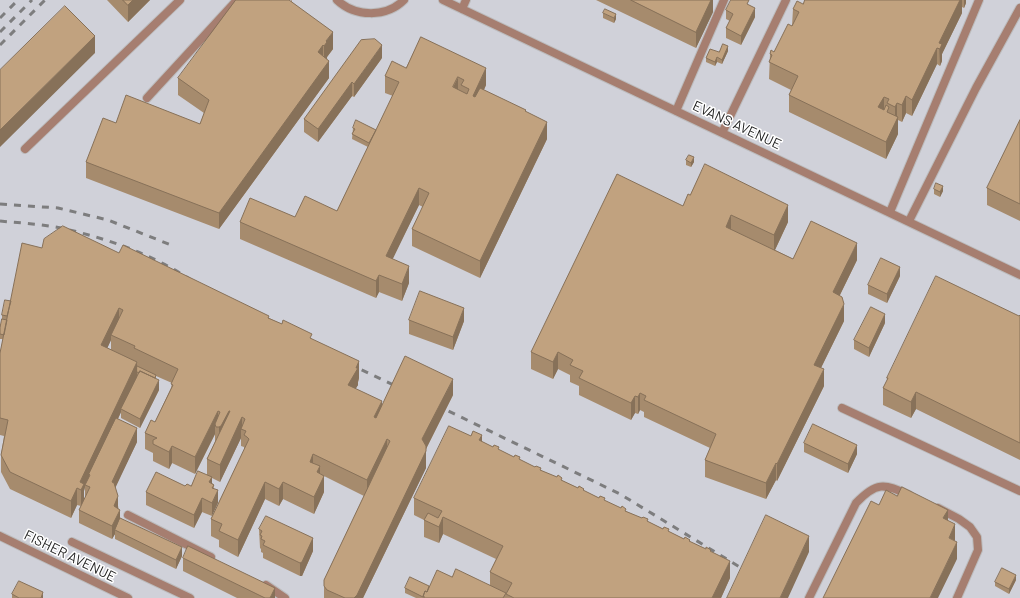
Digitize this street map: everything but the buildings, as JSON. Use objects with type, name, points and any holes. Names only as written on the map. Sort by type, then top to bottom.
[{"type":"lane","points":[[25,150],[180,0]]},
{"type":"lane","points":[[147,98],[237,0]]},
{"type":"lane","points":[[337,0],[344,6],[360,12],[374,13],[391,9],[404,0]]},
{"type":"lane","name":"EVANS AVENUE","points":[[443,0],[1020,275]]},
{"type":"lane","points":[[462,9],[466,0]]},
{"type":"lane","points":[[676,111],[724,0]]},
{"type":"lane","points":[[722,133],[786,0]]},
{"type":"lane","points":[[890,212],[979,0]]},
{"type":"lane","points":[[909,221],[976,88],[1020,8]]},
{"type":"lane","points":[[842,408],[1020,490]]},
{"type":"lane","points":[[809,598],[856,503],[865,493],[874,488],[883,486],[893,487],[919,500]]},
{"type":"lane","points":[[933,506],[959,518],[970,527],[977,537],[978,550],[957,598]]},
{"type":"lane","points":[[128,515],[220,562]]},
{"type":"lane","name":"FISHER AVENUE","points":[[0,536],[128,598]]},
{"type":"lane","points":[[72,542],[190,598]]},
{"type":"lane","points":[[255,580],[285,598]]},
{"type":"shaded area","points":[[0,0],[1020,0],[1020,598],[0,598]]},
{"type":"railway","points":[[0,18],[18,0]]},
{"type":"railway","points":[[0,32],[32,0]]},
{"type":"railway","points":[[0,45],[45,0]]},
{"type":"railway","points":[[0,204],[58,208],[108,220],[171,245]]},
{"type":"railway","points":[[0,221],[53,227],[78,232],[112,242],[161,262],[191,280]]},
{"type":"railway","points":[[349,364],[402,389]]},
{"type":"railway","points":[[436,405],[620,494],[743,569]]}]
